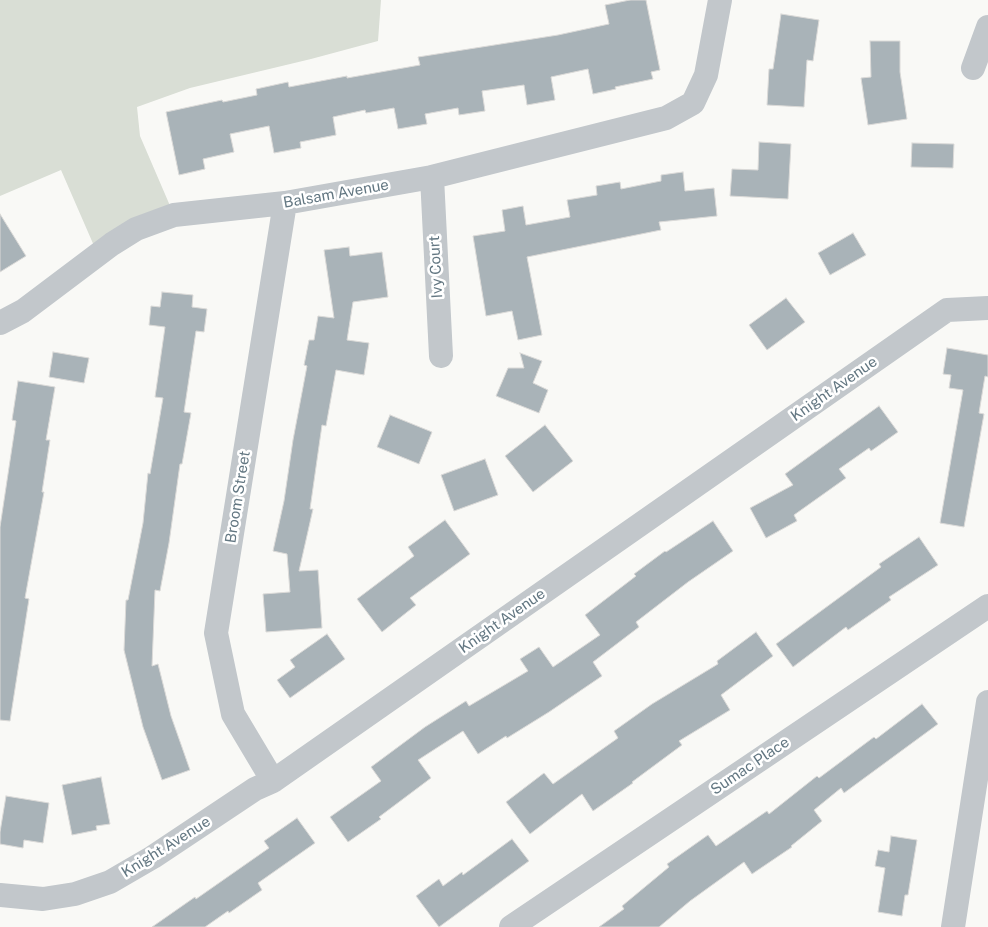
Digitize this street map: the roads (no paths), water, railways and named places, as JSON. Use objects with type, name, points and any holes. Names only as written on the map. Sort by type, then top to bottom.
[{"type":"street","name":"Balsam Avenue","points":[[0,322],[22,311],[112,244],[136,229],[174,215],[285,203],[432,177],[666,118],[694,103],[706,75],[720,0]]},
{"type":"street","points":[[973,68],[988,27]]},
{"type":"street","name":"Ivy Court","points":[[432,177],[441,356]]},
{"type":"street","name":"Broom Street","points":[[273,781],[233,714],[216,633],[285,203]]},
{"type":"street","name":"Knight Avenue","points":[[0,895],[43,899],[75,894],[110,882],[153,857],[255,789],[273,781],[947,310],[988,308]]},
{"type":"street","name":"Sumac Place","points":[[511,927],[988,606]]},
{"type":"street","points":[[953,927],[988,702]]}]
